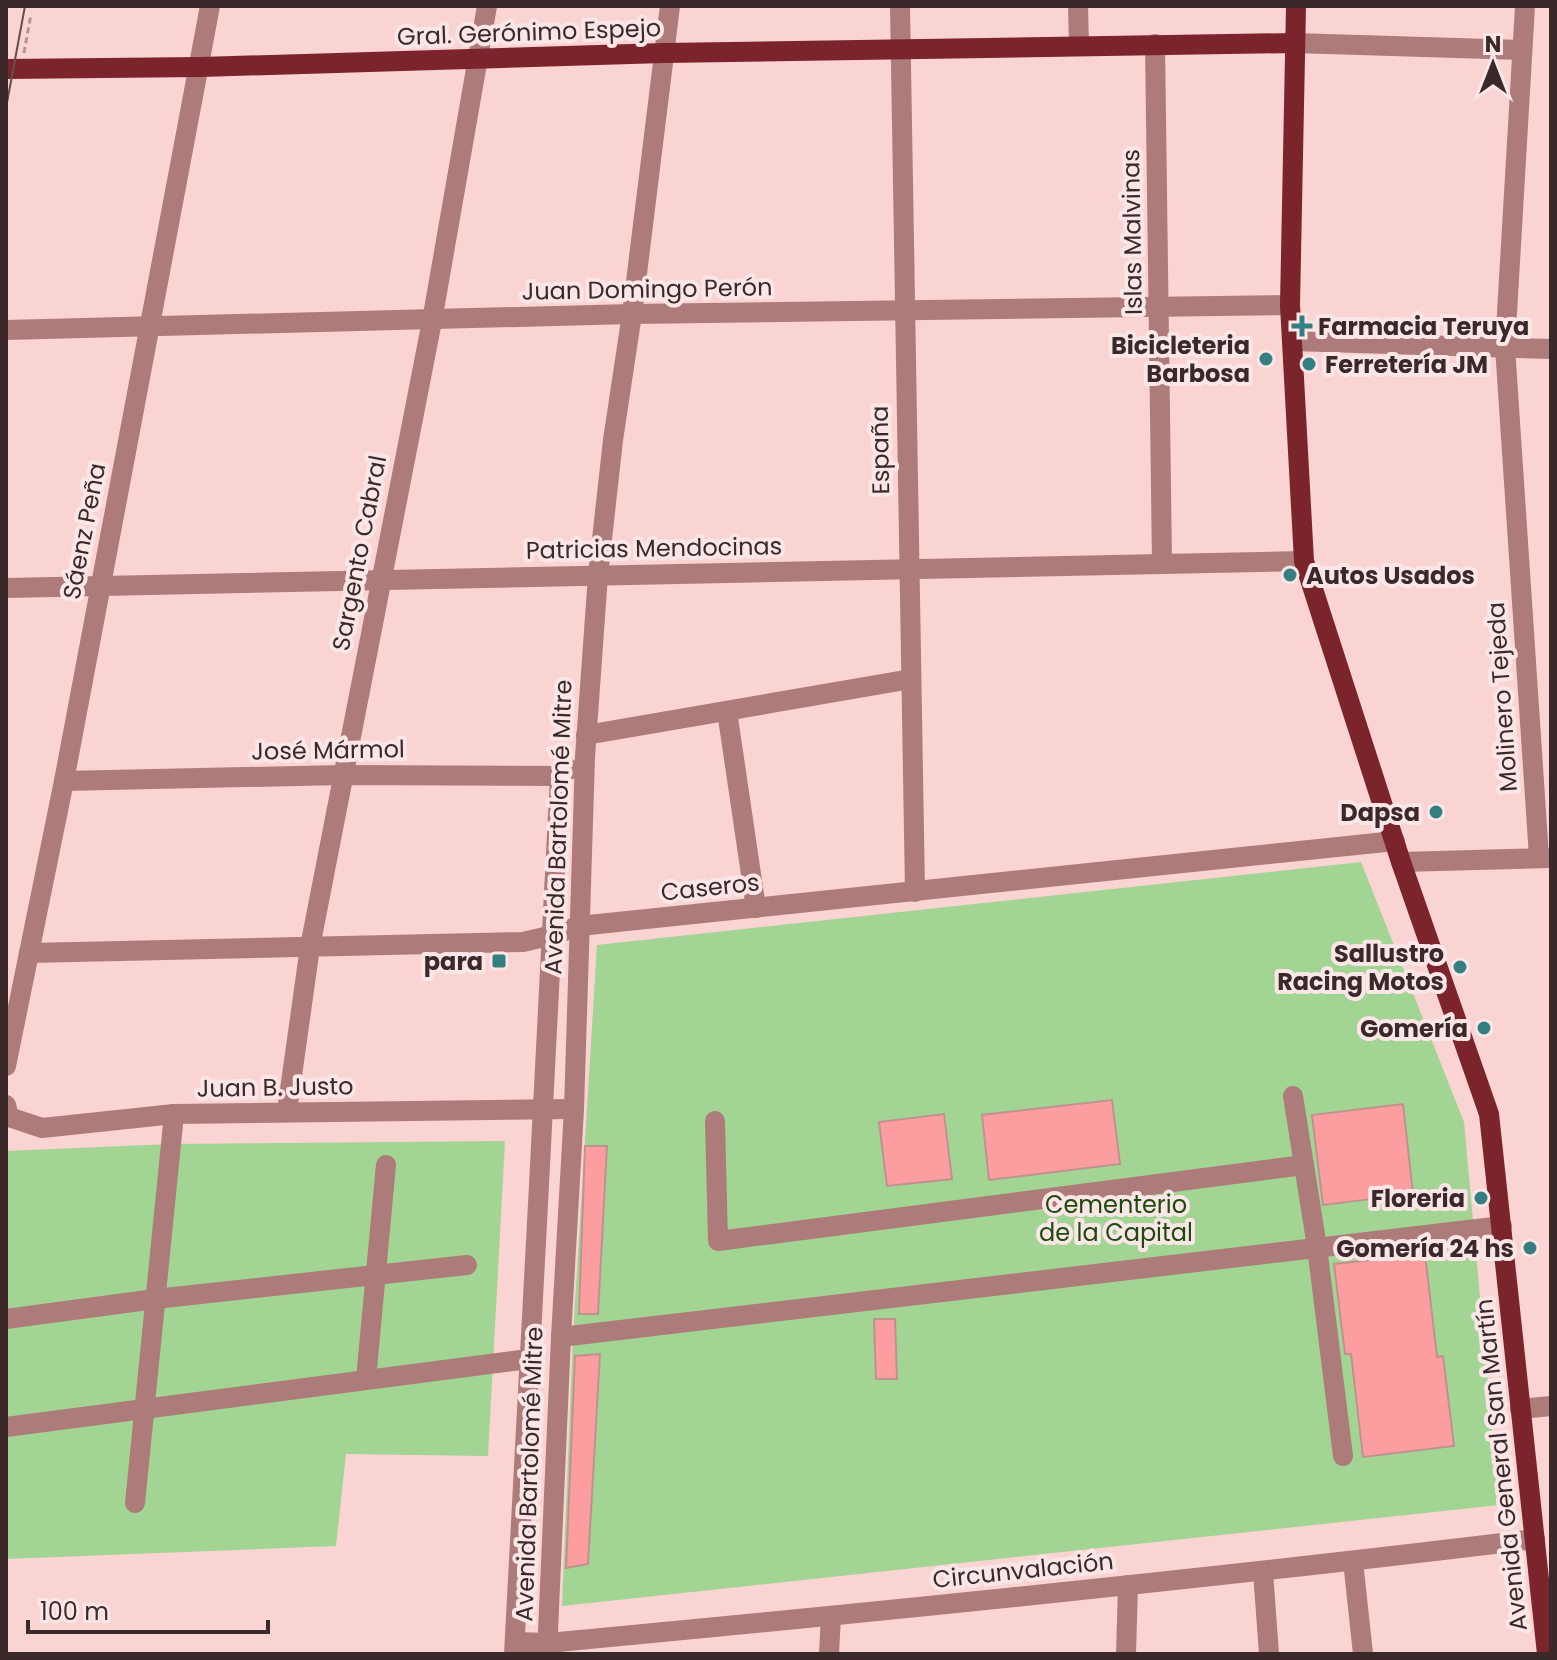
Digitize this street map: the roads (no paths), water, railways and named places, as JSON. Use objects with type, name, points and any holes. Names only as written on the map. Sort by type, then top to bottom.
[{"type":"main road","name":"Avenida General San Martín","points":[[1296,6],[1290,305],[1304,561],[1401,862],[1489,1114],[1547,1654]]},
{"type":"main road","name":"Gral. Gerónimo Espejo","points":[[14,69],[201,67],[664,53],[1294,43]]},
{"type":"street","name":"Sáenz Peña","points":[[6,1066],[64,781],[201,67],[210,6]]},
{"type":"street","name":"Sargento Cabral","points":[[287,1111],[310,947],[432,321],[487,6]]},
{"type":"street","name":"Avenida Bartolomé Mitre","points":[[548,1648],[574,1109],[586,735],[598,575],[613,440],[632,314],[670,6]]},
{"type":"street","name":"España","points":[[900,6],[915,892]]},
{"type":"street","points":[[1078,6],[1079,45]]},
{"type":"street","name":"Molinero Tejeda","points":[[1525,6],[1505,347],[1545,858]]},
{"type":"street","points":[[1294,43],[1522,50]]},
{"type":"street","name":"Islas Malvinas","points":[[1155,44],[1162,563]]},
{"type":"street","name":"Juan Domingo Perón","points":[[6,330],[632,314],[1290,305]]},
{"type":"street","points":[[1293,341],[1551,349]]},
{"type":"street","name":"Patricias Mendocinas","points":[[6,588],[1304,561]]},
{"type":"street","points":[[586,735],[911,679]]},
{"type":"street","points":[[727,711],[756,908]]},
{"type":"street","points":[[560,776],[585,757]]},
{"type":"street","name":"José Mármol","points":[[64,781],[343,775],[560,776]]},
{"type":"street","name":"Avenida Bartolomé Mitre","points":[[515,1648],[560,776]]},
{"type":"street","name":"Caseros","points":[[29,953],[523,942],[579,926],[1395,841]]},
{"type":"street","points":[[1401,862],[1545,858]]},
{"type":"street","points":[[1293,1096],[1317,1247],[1343,1456]]},
{"type":"street","name":"Juan B. Justo","points":[[7,1111],[42,1128],[174,1114],[574,1109]]},
{"type":"street","points":[[135,1503],[174,1114]]},
{"type":"street","points":[[715,1121],[718,1241],[1304,1165]]},
{"type":"street","points":[[366,1379],[386,1165]]},
{"type":"street","points":[[561,1337],[1502,1226]]},
{"type":"street","points":[[6,1319],[155,1299],[467,1265]]},
{"type":"street","points":[[6,1427],[528,1359]]},
{"type":"street","points":[[1520,1409],[1551,1406]]},
{"type":"street","name":"Circunvalación","points":[[515,1648],[548,1648],[1263,1572],[1535,1539]]},
{"type":"street","points":[[1353,1561],[1363,1654]]},
{"type":"street","points":[[1263,1572],[1269,1654]]},
{"type":"street","points":[[1126,1654],[1128,1585]]},
{"type":"street","points":[[829,1654],[831,1616]]},
{"type":"tram line","points":[[6,108],[25,6]]},
{"type":"place","name":"Farmacia Teruya","points":[[1302,326]]},
{"type":"place","name":"Bicicleteria Barbosa","points":[[1266,359]]},
{"type":"place","name":"Ferretería JM","points":[[1309,364]]},
{"type":"place","name":"Autos Usados","points":[[1290,575]]},
{"type":"place","name":"Dapsa","points":[[1436,812]]},
{"type":"place","name":"para","points":[[499,961]]},
{"type":"place","name":"Sallustro Racing Motos","points":[[1460,967]]},
{"type":"place","name":"Gomería","points":[[1484,1028]]},
{"type":"place","name":"Floreria","points":[[1481,1198]]},
{"type":"place","name":"Gomería 24 hs","points":[[1530,1248]]},
{"type":"park label","name":"Cementerio de la Capital","points":[[1116,1218]]}]
